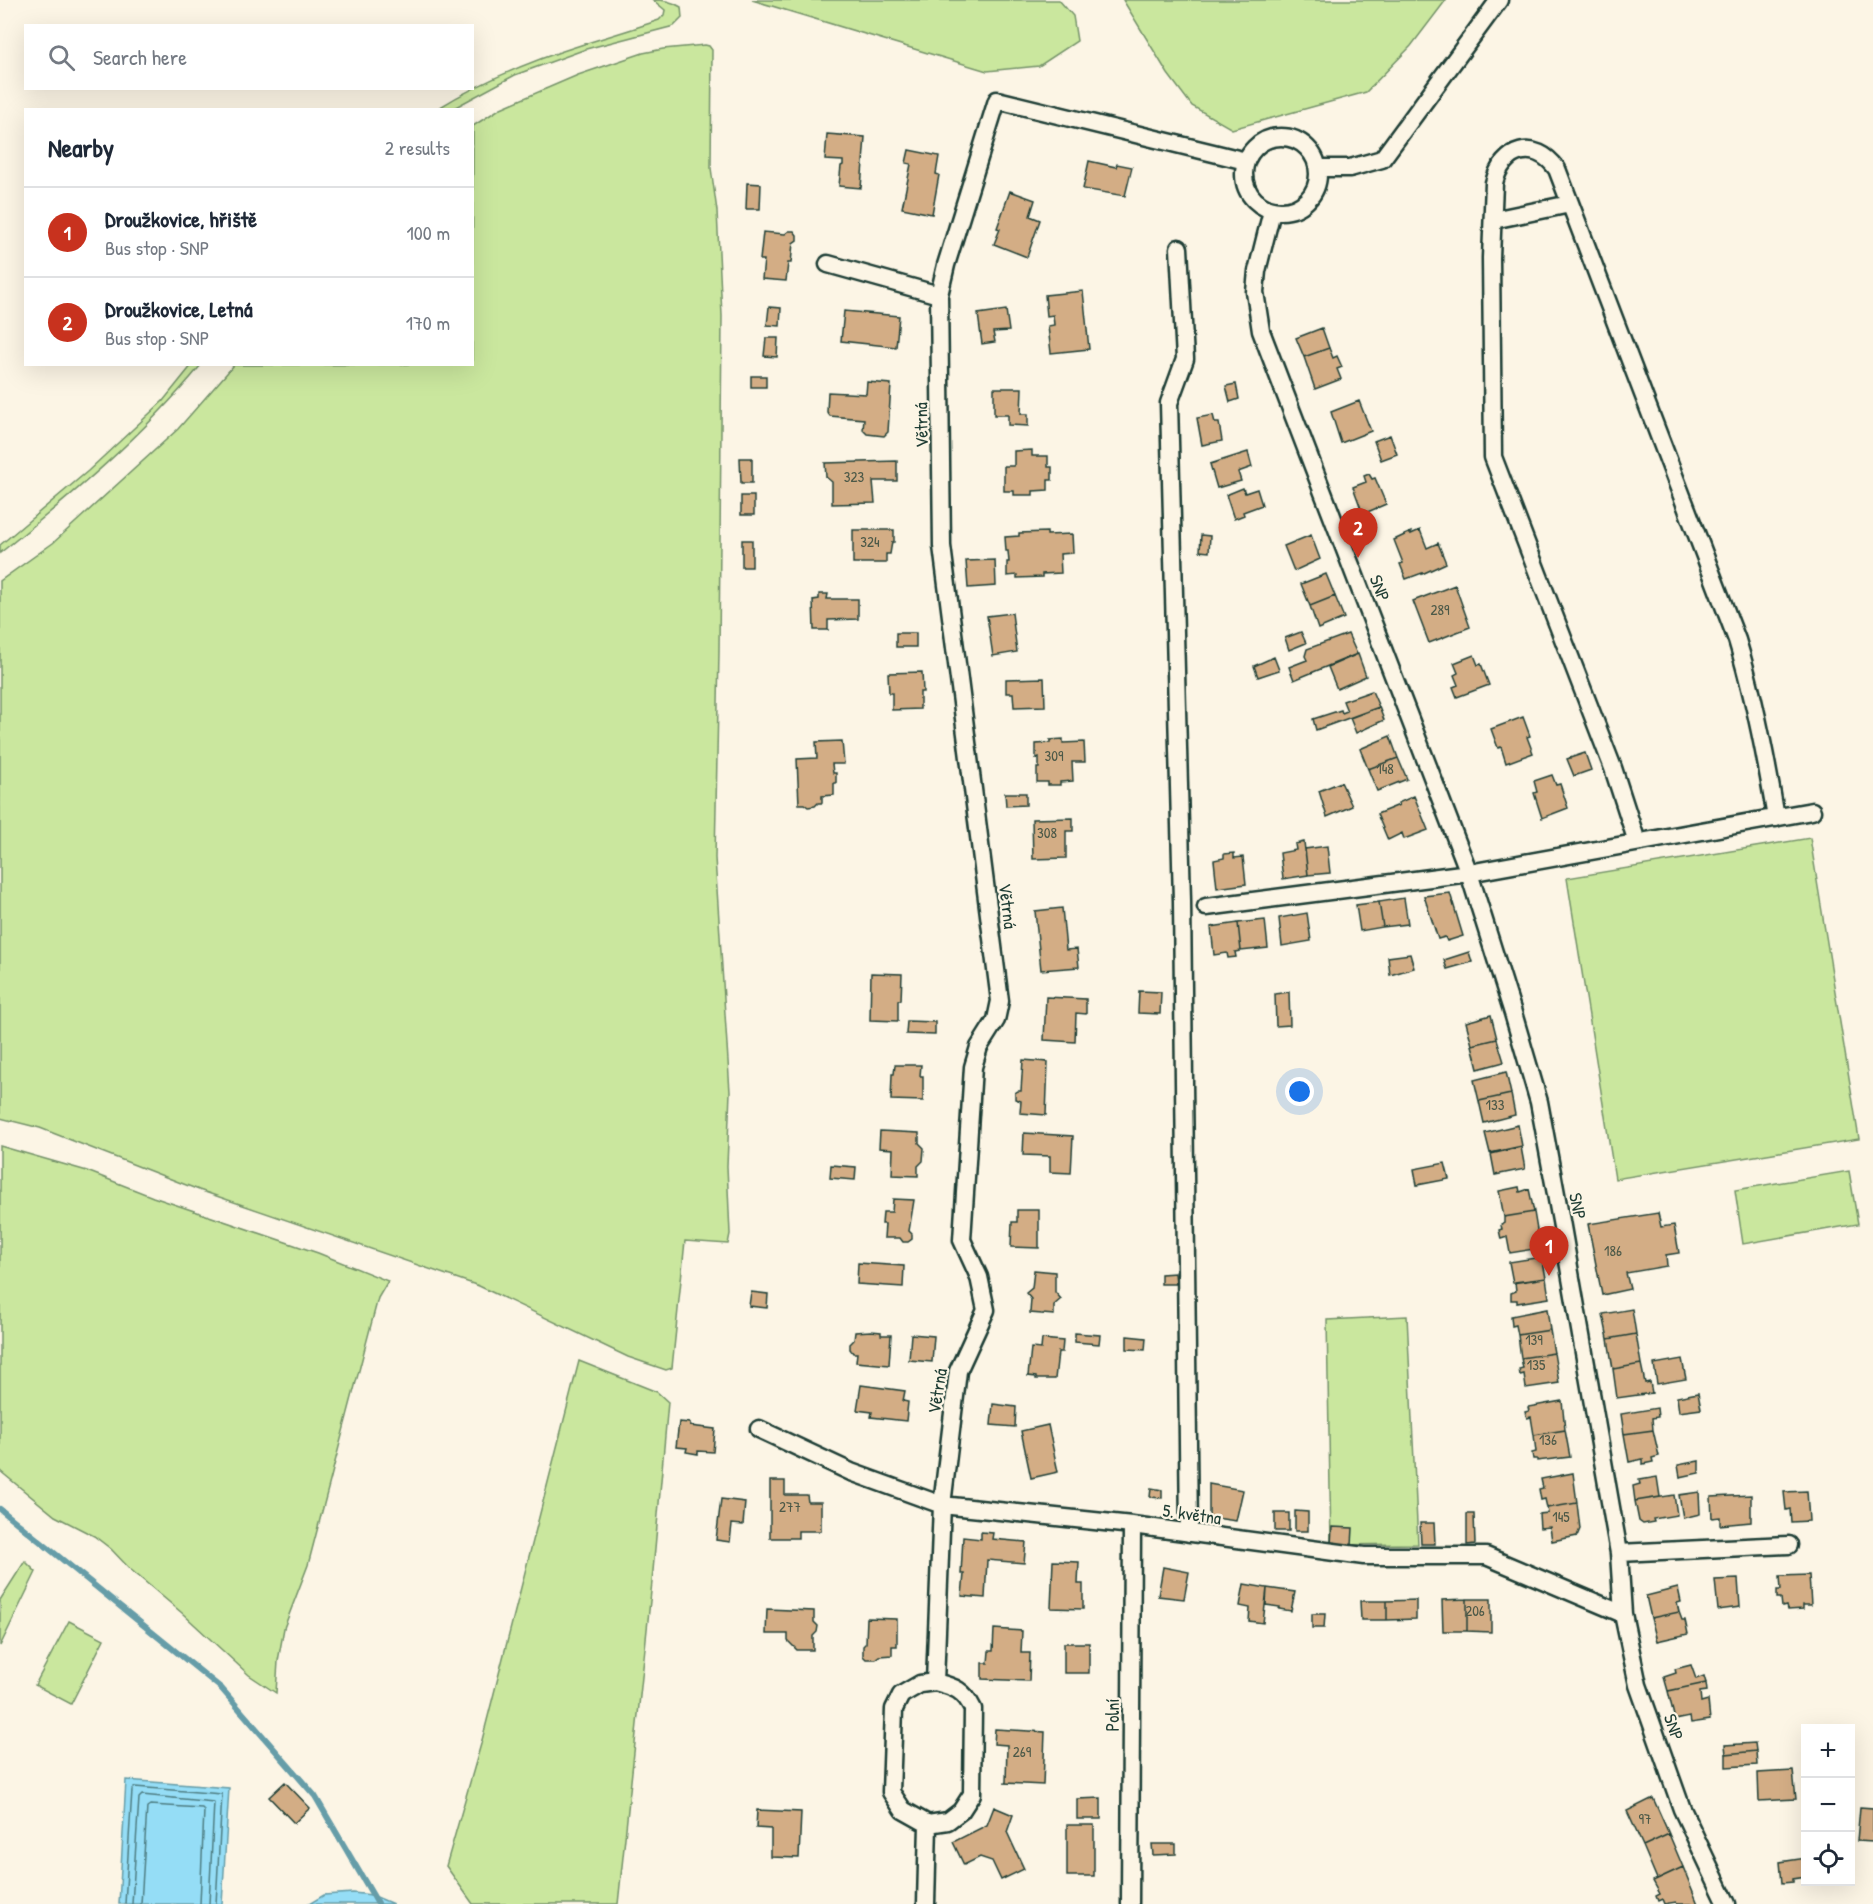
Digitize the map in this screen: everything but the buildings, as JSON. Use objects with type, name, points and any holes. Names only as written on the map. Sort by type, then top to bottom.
[{"type":"street","points":[[1319,168],[1350,168],[1382,159],[1499,0]]},
{"type":"street","name":"Větrná","points":[[942,1505],[958,1371],[986,1310],[979,1277],[962,1240],[962,1230],[973,1067],[980,1047],[996,1020],[1000,1001],[942,546],[939,295],[946,265],[997,100],[1246,161]]},
{"type":"street","points":[[1282,136],[1301,142],[1311,151],[1319,168],[1318,182],[1312,196],[1302,206],[1289,211],[1272,211],[1261,206],[1248,193],[1243,174],[1246,161],[1255,146],[1267,139],[1282,136]]},
{"type":"street","points":[[1638,842],[1493,457],[1491,258],[1494,183],[1502,164],[1510,156],[1520,151],[1542,154],[1551,160],[1557,169],[1737,640],[1762,737],[1776,818]]},
{"type":"street","points":[[1493,220],[1570,204]]},
{"type":"street","name":"SNP","points":[[1272,211],[1257,271],[1255,292],[1261,331],[1468,873],[1513,1012],[1539,1102],[1562,1221],[1619,1553],[1623,1614],[1638,1685],[1682,1809],[1727,1904]]},
{"type":"street","points":[[1179,248],[1185,359],[1169,403],[1182,901],[1189,1533]]},
{"type":"street","points":[[828,264],[939,295]]},
{"type":"street","points":[[1206,907],[1468,873],[1812,811]]},
{"type":"street","name":"5. května","points":[[759,1429],[851,1472],[942,1505],[1132,1526],[1364,1556],[1486,1556],[1623,1614]]},
{"type":"street","points":[[935,1682],[942,1505]]},
{"type":"street","name":"Polní","points":[[1130,1904],[1132,1526]]},
{"type":"street","points":[[1619,1553],[1789,1545]]},
{"type":"street","points":[[935,1682],[953,1686],[967,1698],[973,1710],[972,1794],[961,1811],[948,1821],[928,1824],[903,1810],[891,1792],[894,1709],[902,1695],[920,1684],[935,1682]]},
{"type":"street","points":[[926,1904],[928,1824]]},
{"type":"green space","points":[[653,0],[667,1],[681,7],[682,18],[674,26],[586,49],[515,75],[454,108],[439,108],[490,80],[527,64],[659,20],[665,10]]},
{"type":"green space","points":[[752,0],[1059,0],[1073,16],[1077,41],[1039,66],[987,71]]},
{"type":"green space","points":[[1123,0],[1446,0],[1411,46],[1366,92],[1232,129],[1192,106],[1168,74]]},
{"type":"green space","points":[[705,45],[712,50],[711,168],[717,211],[722,316],[715,858],[730,1092],[727,1166],[730,1234],[728,1244],[685,1241],[672,1368],[666,1370],[628,1357],[479,1286],[199,1190],[40,1128],[0,1118],[0,581],[53,543],[178,429],[233,366],[474,366],[474,125],[501,108],[578,75],[643,53]]},
{"type":"green space","points":[[191,366],[200,366],[131,440],[80,487],[0,553],[0,545],[88,471],[163,401]]},
{"type":"green space","points":[[1810,838],[1859,1139],[1615,1179],[1567,878]]},
{"type":"green space","points":[[0,1146],[87,1171],[153,1197],[318,1253],[388,1281],[378,1298],[308,1565],[284,1628],[278,1661],[276,1693],[249,1675],[130,1569],[111,1549],[94,1536],[55,1516],[0,1471]]},
{"type":"green space","points":[[1849,1171],[1858,1224],[1743,1244],[1735,1190]]},
{"type":"green space","points":[[1407,1316],[1418,1544],[1331,1545],[1327,1320]]},
{"type":"green space","points":[[579,1361],[657,1392],[668,1402],[652,1582],[618,1904],[473,1904],[446,1866],[481,1744]]},
{"type":"green space","points":[[25,1561],[36,1572],[0,1646],[0,1600]]},
{"type":"green space","points":[[69,1621],[104,1639],[71,1704],[35,1685]]},
{"type":"water","points":[[126,1780],[229,1788],[222,1904],[119,1904]]},
{"type":"water","points":[[353,1893],[372,1895],[393,1904],[309,1904],[324,1895]]},
{"type":"waterway","points":[[0,1509],[221,1688],[315,1796],[378,1904]]},
{"type":"place","name":"Droužkovice, Letná","points":[[1358,558]]},
{"type":"place","name":"Droužkovice, hřiště","points":[[1549,1276]]}]
